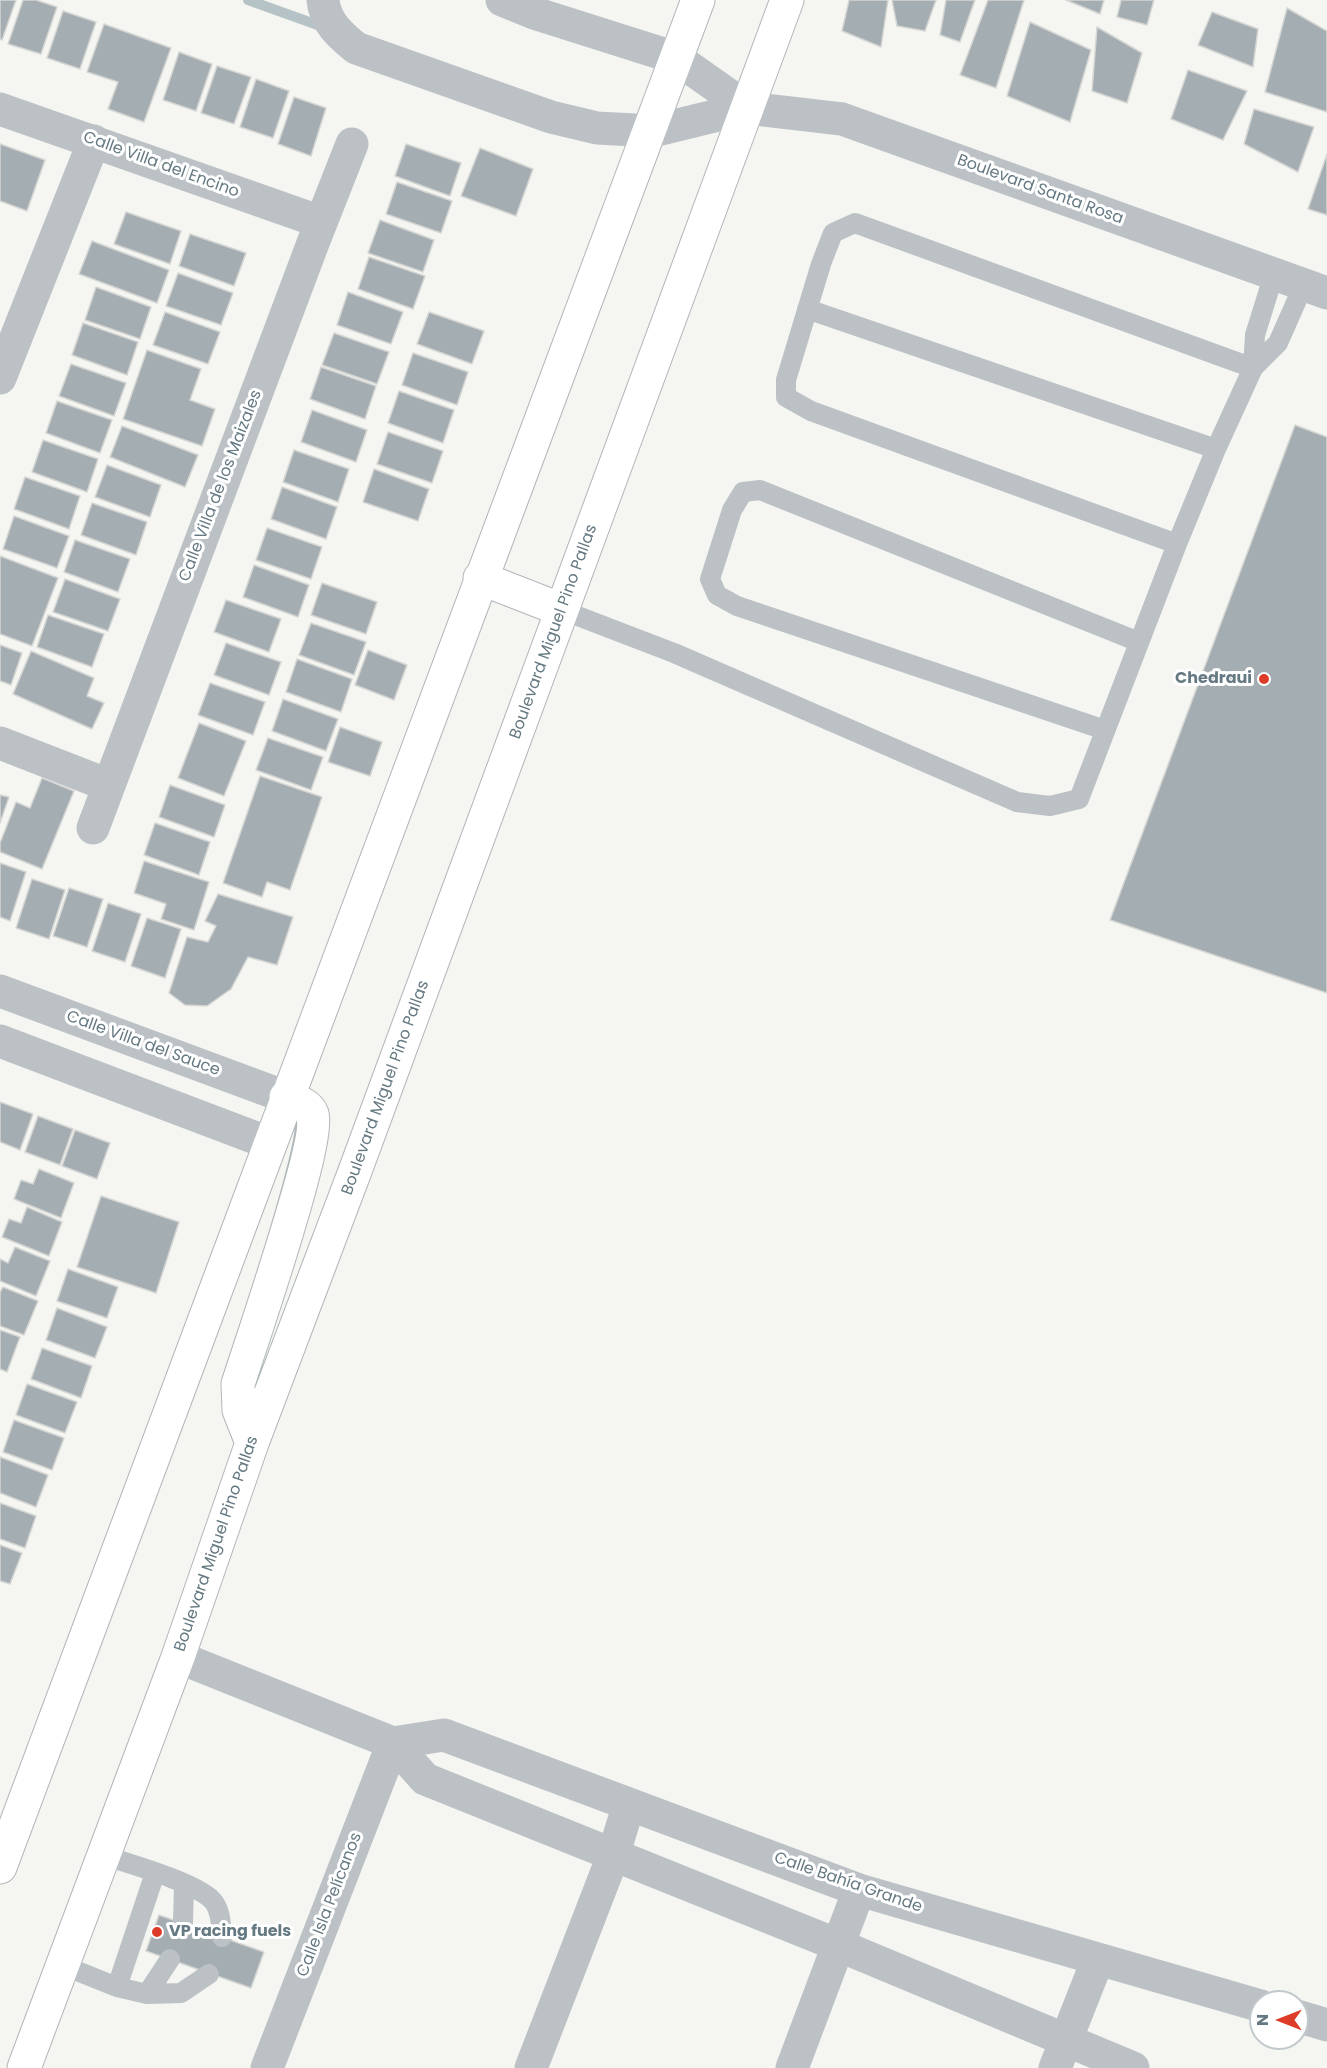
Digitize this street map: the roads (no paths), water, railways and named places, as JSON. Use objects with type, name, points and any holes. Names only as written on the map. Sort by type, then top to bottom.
[{"type":"main road","points":[[0,1867],[698,0]]},
{"type":"main road","name":"Boulevard Miguel Pino Pallas","points":[[24,2068],[178,1657],[252,1443],[351,1182],[788,0]]},
{"type":"main road","points":[[480,578],[562,610]]},
{"type":"main road","points":[[252,1443],[239,1410],[238,1384],[297,1195],[313,1130],[312,1114],[304,1104],[286,1097]]},
{"type":"street","points":[[323,0],[324,13],[337,33],[356,48],[551,117],[597,128],[649,131],[747,108]]},
{"type":"street","points":[[502,0],[534,14],[676,58],[747,108]]},
{"type":"street","name":"Boulevard Santa Rosa","points":[[747,108],[842,119],[1302,284]]},
{"type":"street","name":"Calle Villa del Encino","points":[[0,109],[321,222]]},
{"type":"street","points":[[0,378],[94,141]]},
{"type":"street","name":"Calle Villa de los Maizales","points":[[93,828],[352,144]]},
{"type":"street","points":[[0,743],[108,785]]},
{"type":"street","name":"Calle Villa del Sauce","points":[[0,991],[286,1097]]},
{"type":"street","points":[[0,1041],[269,1143]]},
{"type":"street","points":[[178,1657],[393,1743],[425,1779],[838,1946],[1060,2054],[1133,2068]]},
{"type":"street","name":"Calle Bahía Grande","points":[[393,1743],[444,1735],[859,1890],[1249,2003]]},
{"type":"street","name":"Calle Isla Pelícanos","points":[[267,2068],[393,1743]]},
{"type":"street","points":[[531,2068],[613,1856],[629,1804]]},
{"type":"street","points":[[792,2068],[859,1890]]},
{"type":"street","points":[[1060,2054],[1098,1959]]},
{"type":"street","points":[[1309,2020],[1327,2025]]},
{"type":"lane","points":[[1177,544],[811,411],[786,397],[786,380],[821,264],[833,233],[855,223],[1253,368]]},
{"type":"lane","points":[[1253,368],[1255,335],[1302,284]]},
{"type":"lane","points":[[562,610],[674,653],[1017,801],[1050,806],[1079,800],[1216,449],[1253,368],[1278,343],[1302,284]]},
{"type":"lane","points":[[807,309],[1216,449]]},
{"type":"lane","points":[[1105,730],[737,606],[717,594],[710,579],[732,510],[743,492],[760,490],[1139,642]]},
{"type":"lane","points":[[103,1855],[184,1884],[212,1899],[221,1920],[222,1937]]},
{"type":"lane","points":[[117,1987],[155,1873]]},
{"type":"lane","points":[[183,1923],[184,1884]]},
{"type":"lane","points":[[147,1994],[170,1959]]},
{"type":"lane","points":[[62,1965],[117,1987],[147,1994],[181,1993],[209,1974]]},
{"type":"waterway","points":[[248,0],[326,28]]},
{"type":"place","name":"Chedraui","points":[[1264,679]]},
{"type":"place","name":"VP racing fuels","points":[[157,1932]]}]
